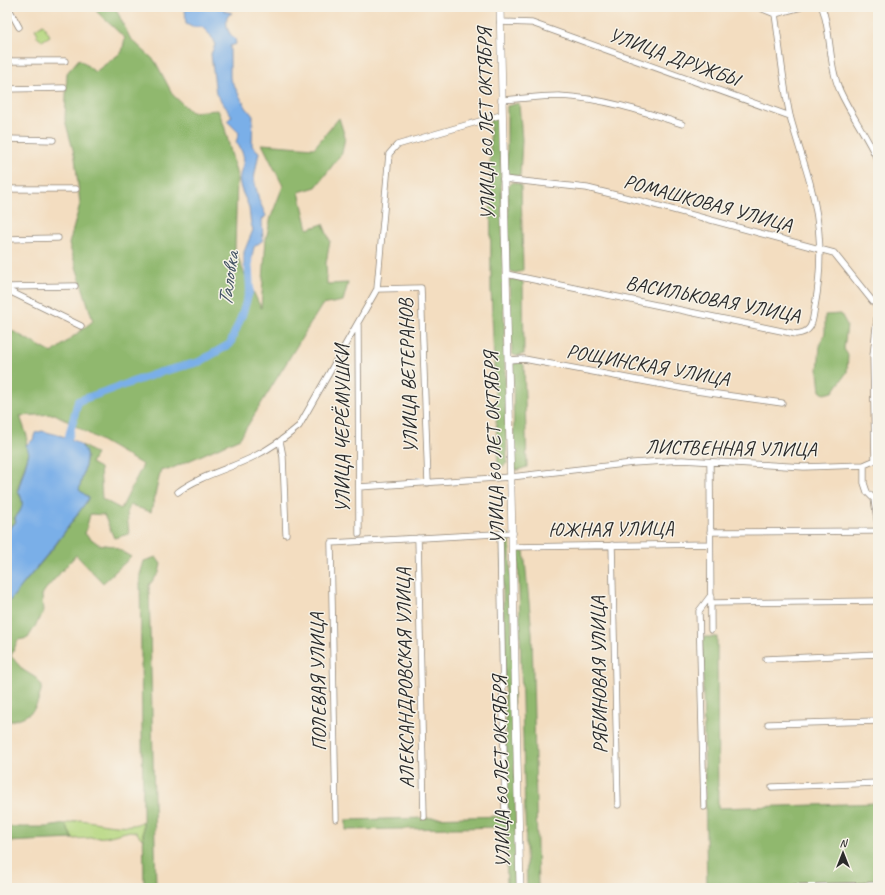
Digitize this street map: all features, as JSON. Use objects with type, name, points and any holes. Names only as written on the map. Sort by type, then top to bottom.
[{"type":"street","points":[[8,7],[18,27]]},
{"type":"street","name":"УЛИЦА 60 ЛЕТ ОКТЯБРЯ","points":[[500,7],[501,115],[513,534],[520,888]]},
{"type":"street","points":[[758,7],[775,14],[801,7]]},
{"type":"street","points":[[822,7],[825,15],[830,58],[840,91],[869,140],[878,161]]},
{"type":"street","name":"ВАСИЛЬКОВАЯ УЛИЦА","points":[[506,274],[796,334],[806,333],[810,328],[818,292],[821,249],[818,223],[810,183],[790,116],[775,14]]},
{"type":"street","name":"УЛИЦА ДРУЖБЫ","points":[[500,22],[532,23],[790,116]]},
{"type":"street","points":[[7,61],[65,61]]},
{"type":"street","points":[[7,89],[64,88]]},
{"type":"street","points":[[501,100],[559,96],[597,101],[631,107],[682,124]]},
{"type":"street","points":[[178,492],[190,483],[256,456],[280,442],[298,426],[358,324],[377,288],[389,154],[397,146],[501,115]]},
{"type":"street","points":[[7,139],[53,140]]},
{"type":"street","name":"РОМАШКОВАЯ УЛИЦА","points":[[503,180],[587,188],[834,253],[878,308]]},
{"type":"street","points":[[7,189],[76,189]]},
{"type":"street","points":[[7,239],[58,238]]},
{"type":"street","points":[[7,287],[75,286]]},
{"type":"street","name":"УЛИЦА ВЕТЕРАНОВ","points":[[377,288],[421,288],[428,483]]},
{"type":"street","points":[[7,290],[81,326]]},
{"type":"street","points":[[877,460],[873,356],[878,308]]},
{"type":"street","name":"УЛИЦА ЧЕРЁМУШКИ","points":[[358,324],[358,534]]},
{"type":"street","name":"РОЩИНСКАЯ УЛИЦА","points":[[508,360],[524,359],[696,391],[782,403]]},
{"type":"street","points":[[280,442],[283,457],[286,534]]},
{"type":"street","name":"ЛИСТВЕННАЯ УЛИЦА","points":[[358,487],[511,477],[633,463],[682,460],[710,463],[804,467],[864,465],[877,460]]},
{"type":"street","points":[[710,463],[711,630]]},
{"type":"street","points":[[864,465],[867,492],[876,501],[878,526]]},
{"type":"street","points":[[710,532],[878,531]]},
{"type":"street","points":[[500,534],[505,815]]},
{"type":"street","points":[[418,538],[513,534]]},
{"type":"street","name":"ПОЛЕВАЯ УЛИЦА","points":[[336,819],[331,543],[418,538]]},
{"type":"street","name":"АЛЕКСАНДРОВСКАЯ УЛИЦА","points":[[418,538],[424,817]]},
{"type":"street","name":"ЮЖНАЯ УЛИЦА","points":[[513,547],[710,544]]},
{"type":"street","name":"РЯБИНОВАЯ УЛИЦА","points":[[612,545],[618,805]]},
{"type":"street","points":[[704,807],[700,611],[711,595]]},
{"type":"street","points":[[711,603],[878,601]]},
{"type":"street","points":[[766,659],[878,654]]},
{"type":"street","points":[[768,724],[878,721]]},
{"type":"street","points":[[772,787],[878,783]]},
{"type":"street","points":[[795,887],[878,885]]},
{"type":"green space","points":[[100,7],[115,7],[130,38],[155,61],[173,95],[191,112],[218,110],[224,125],[237,176],[235,249],[242,268],[261,308],[266,239],[271,217],[283,186],[262,144],[314,148],[339,118],[345,137],[342,153],[316,187],[299,192],[308,229],[323,224],[330,241],[326,263],[327,284],[348,283],[343,301],[322,305],[240,438],[168,470],[161,469],[151,512],[130,505],[127,513],[129,534],[114,538],[104,515],[90,514],[85,534],[98,544],[113,546],[131,557],[103,583],[76,555],[45,590],[42,595],[43,613],[28,638],[18,640],[11,656],[23,670],[36,678],[42,686],[40,694],[34,710],[25,716],[10,721],[7,726],[7,604],[55,546],[89,498],[79,490],[87,457],[82,445],[96,454],[91,463],[100,468],[102,499],[121,509],[143,465],[55,414],[20,416],[27,436],[26,446],[29,452],[17,491],[22,505],[20,511],[14,518],[16,522],[7,529],[7,328],[52,353],[93,321],[69,244],[80,204],[75,157],[65,120],[67,73],[79,59],[95,72],[122,52],[125,38],[96,11]]},
{"type":"green space","points":[[43,24],[50,36],[42,41],[36,36],[38,34],[35,29]]},
{"type":"green space","points":[[519,103],[522,140],[520,176],[513,176],[507,173],[507,106]]},
{"type":"green space","points":[[498,117],[500,125],[507,463],[503,466],[498,465],[491,289],[490,119]]},
{"type":"green space","points":[[514,182],[521,185],[523,271],[515,273],[509,270],[508,185]]},
{"type":"green space","points":[[516,278],[523,282],[524,354],[517,356],[512,354],[509,280]]},
{"type":"green space","points":[[841,314],[847,325],[844,349],[848,355],[847,372],[833,392],[824,394],[820,391],[818,372],[820,344],[825,333],[825,315]]},
{"type":"green space","points":[[520,361],[524,365],[527,467],[518,470],[514,469],[513,363]]},
{"type":"green space","points":[[507,533],[510,536],[517,888],[507,888],[506,827],[346,830],[346,820],[507,816],[502,535]]},
{"type":"green space","points":[[522,548],[524,551],[532,633],[538,888],[527,888],[518,551]]},
{"type":"green space","points":[[156,557],[161,564],[159,573],[149,585],[156,888],[144,888],[140,575],[144,561]]},
{"type":"green space","points":[[702,637],[717,637],[718,808],[878,803],[878,888],[707,888]]},
{"type":"green space","points":[[79,820],[112,825],[130,825],[143,821],[143,840],[136,832],[130,831],[106,837],[73,839],[65,824]]},
{"type":"green space","points":[[65,824],[73,839],[7,842],[7,827],[47,827]]},
{"type":"water","points":[[185,7],[224,7],[224,11],[232,13],[227,16],[227,26],[230,34],[235,39],[236,44],[230,46],[230,78],[245,106],[253,116],[252,146],[259,152],[254,179],[259,200],[266,216],[262,220],[263,240],[254,247],[250,268],[244,267],[244,252],[253,230],[249,208],[240,184],[240,174],[244,160],[241,149],[236,142],[239,133],[227,121],[232,116],[216,94],[211,54],[215,45],[211,36],[202,27],[192,27],[186,24]]},
{"type":"water","points":[[42,431],[63,436],[77,442],[86,452],[85,467],[79,490],[89,498],[55,545],[7,604],[7,531],[16,522],[15,518],[20,512],[22,505],[22,499],[18,491],[29,453],[26,445],[33,440],[35,433]]},
{"type":"waterway","name":"Таловка","points":[[69,436],[78,401],[161,372],[199,362],[230,344],[242,315],[250,289],[248,258]]},
{"type":"waterway","name":"Таловка","points":[[68,441],[69,436]]}]
